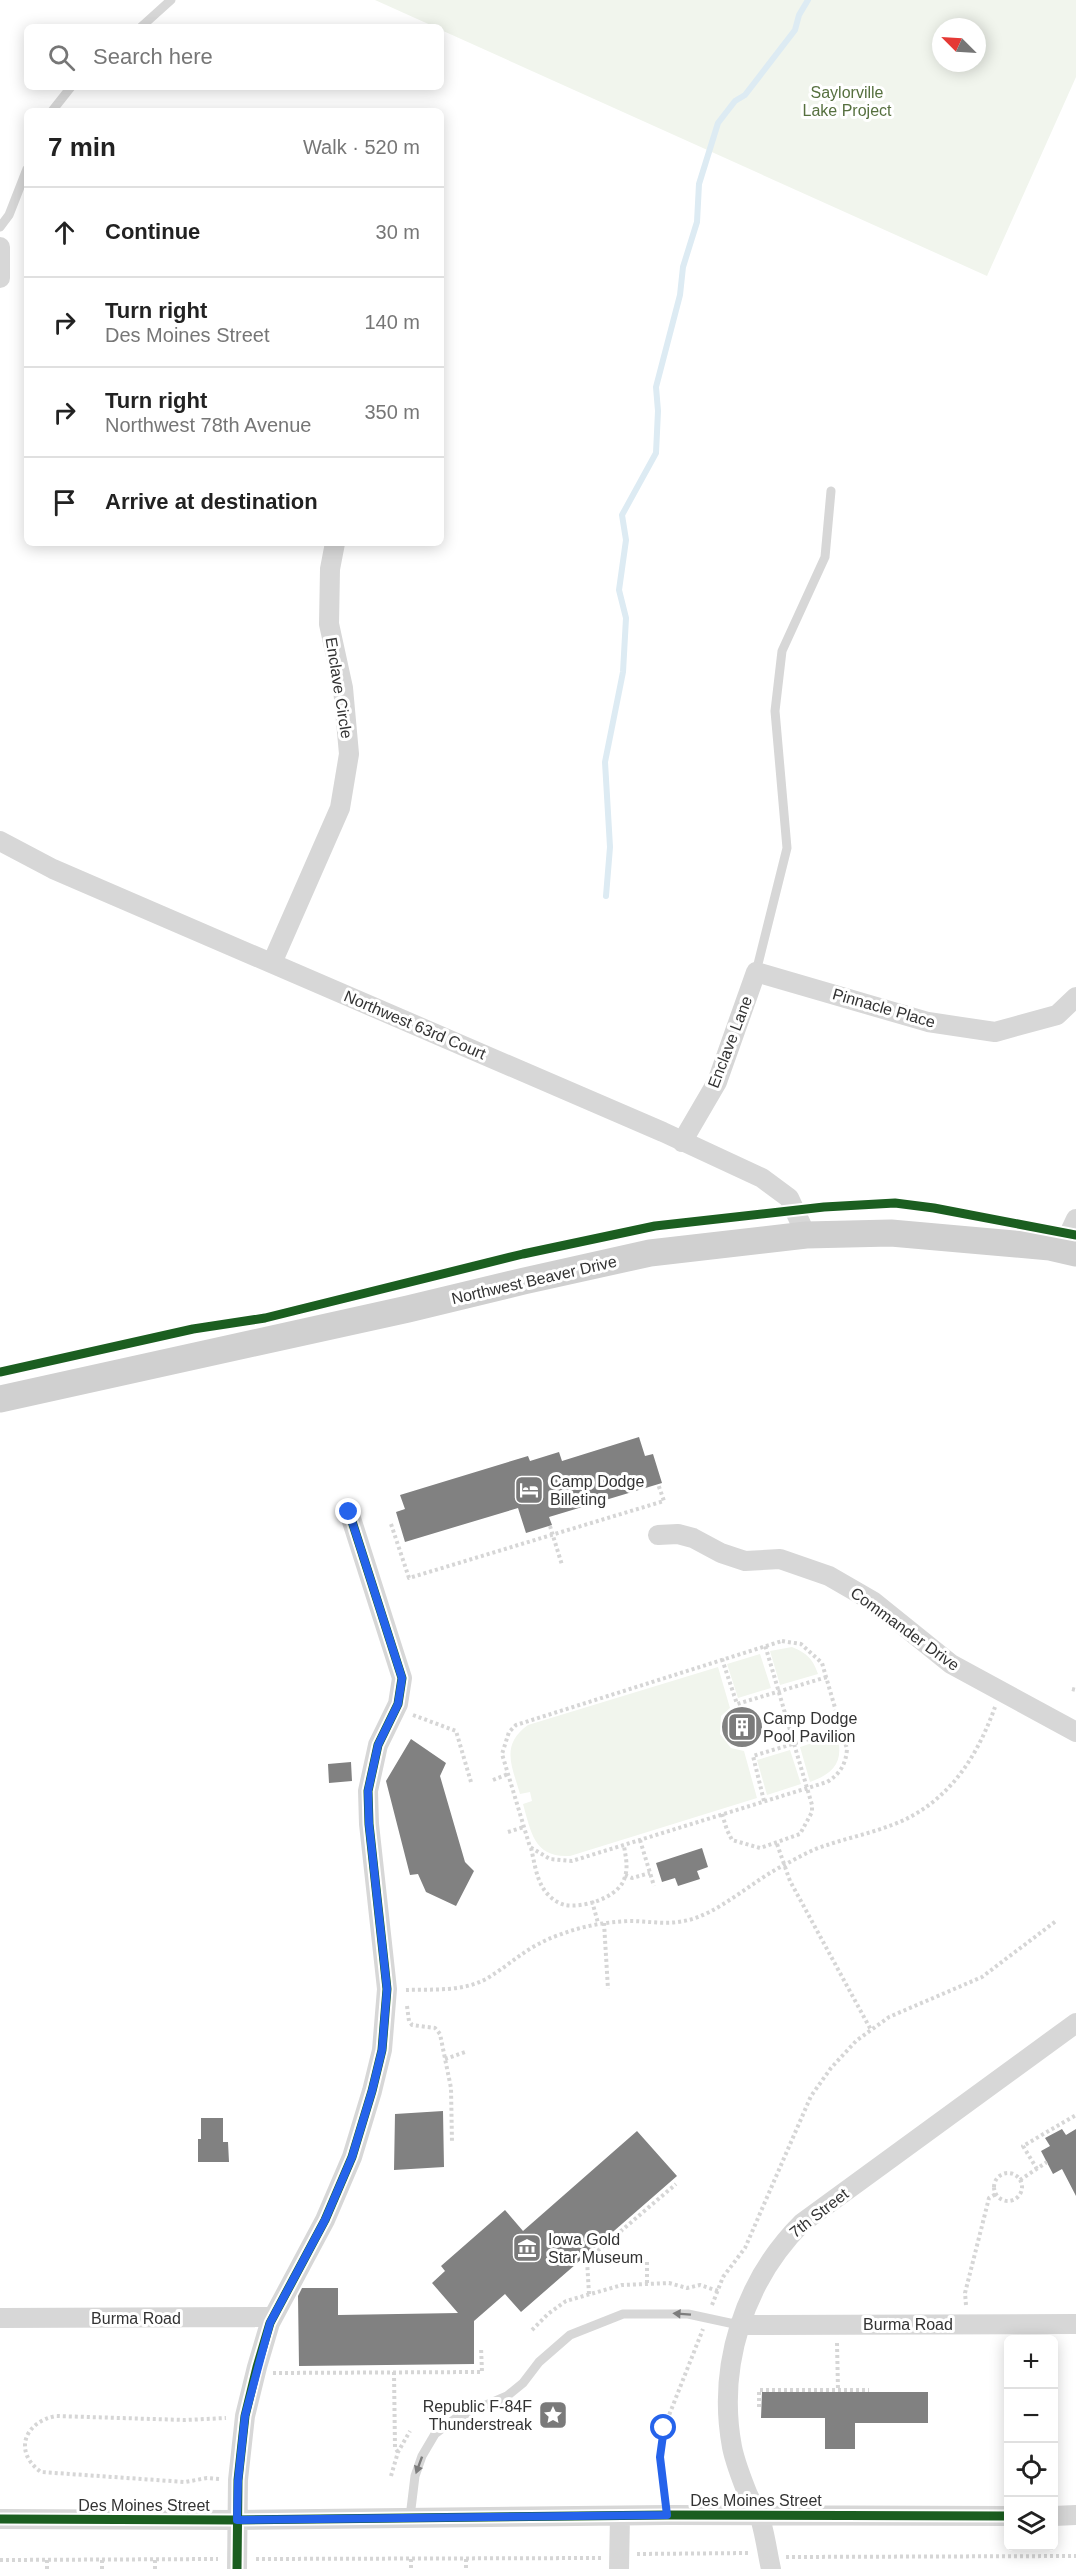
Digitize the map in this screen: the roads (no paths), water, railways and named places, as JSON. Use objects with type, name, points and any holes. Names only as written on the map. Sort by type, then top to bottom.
[{"type":"main road","name":"Northwest Beaver Drive","points":[[0,1399],[408,1310],[650,1253],[806,1235],[891,1233],[959,1237],[1069,1251]]},
{"type":"street","points":[[0,247],[0,278]]},
{"type":"street","name":"Enclave Circle","points":[[272,963],[340,808],[349,754],[343,688],[329,624],[330,569],[334,546]]},
{"type":"street","name":"Northwest 63rd Court","points":[[0,841],[53,868],[762,1178],[789,1198],[806,1235]]},
{"type":"street","name":"Pinnacle Place","points":[[756,972],[928,1022],[994,1032],[1057,1015],[1076,997]]},
{"type":"street","name":"Enclave Lane","points":[[682,1142],[717,1082],[756,972]]},
{"type":"street","points":[[1069,1251],[1076,1219]]},
{"type":"street","points":[[236,2564],[238,2481],[245,2416],[256,2373],[273,2317],[325,2220],[352,2157],[382,2050],[387,1989],[369,1824],[368,1791],[378,1745],[396,1708],[402,1678],[349,1512]]},
{"type":"street","name":"Commander Drive","points":[[658,1535],[678,1534],[693,1538],[721,1553],[746,1561],[780,1559],[829,1576],[874,1602],[951,1664],[1076,1732]]},
{"type":"street","name":"7th Street","points":[[769,2562],[759,2515],[747,2493],[732,2447],[728,2408],[729,2370],[739,2325],[753,2290],[782,2242],[802,2223],[1076,2023]]},
{"type":"street","name":"Burma Road","points":[[0,2318],[273,2317]]},
{"type":"street","name":"Burma Road","points":[[739,2325],[1076,2324]]},
{"type":"street","name":"Des Moines Street","points":[[0,2519],[237,2520],[667,2515],[1004,2516]]},
{"type":"street","points":[[1058,2516],[1076,2515]]},
{"type":"street","points":[[619,2562],[620,2516]]},
{"type":"lane","points":[[144,24],[171,0]]},
{"type":"lane","points":[[54,108],[69,90]]},
{"type":"lane","points":[[0,227],[9,215],[24,177]]},
{"type":"lane","points":[[756,972],[787,848],[775,711],[782,651],[825,557],[831,491]]},
{"type":"lane","points":[[410,2517],[415,2476],[422,2456],[435,2434],[456,2418],[507,2396],[523,2383],[539,2362],[570,2335],[623,2314],[688,2314],[739,2325]]},
{"type":"waterway","points":[[606,896],[610,847],[605,762],[623,672],[626,618],[619,590],[626,540],[622,515],[656,453],[658,411],[656,387],[680,295],[683,267],[697,222],[699,184],[718,123],[735,101],[745,95],[795,30],[799,15],[808,0]]},
{"type":"place","name":"Camp Dodge Billeting","points":[[529,1490]]},
{"type":"place","name":"Camp Dodge Pool Pavilion","points":[[742,1727]]},
{"type":"place","name":"Iowa Gold Star Museum","points":[[527,2248]]},
{"type":"place","name":"Republic F-84F Thunderstreak","points":[[553,2415]]},
{"type":"park label","name":"Saylorville Lake Project","points":[[847,101]]}]
